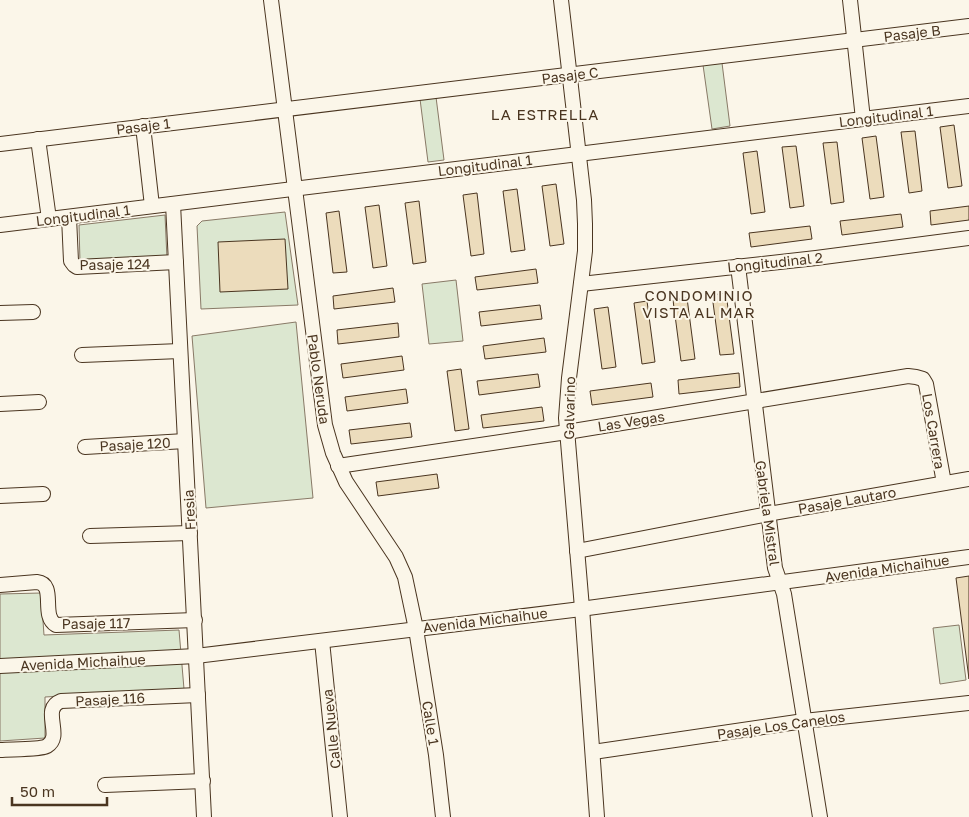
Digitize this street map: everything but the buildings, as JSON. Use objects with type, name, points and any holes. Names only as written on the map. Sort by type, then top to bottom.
[{"type":"street","name":"Pablo Neruda","points":[[271,0],[322,410],[328,439],[338,466],[355,498],[401,566],[416,629]]},
{"type":"street","name":"Galvarino","points":[[561,0],[585,224],[585,251],[566,410],[597,817]]},
{"type":"street","points":[[850,0],[863,119]]},
{"type":"street","name":"Pasaje B","points":[[854,40],[969,26]]},
{"type":"street","name":"Pasaje C","points":[[285,109],[854,40]]},
{"type":"street","name":"Longitudinal 1","points":[[0,225],[969,106]]},
{"type":"street","name":"Pasaje 1","points":[[0,144],[285,109]]},
{"type":"street","points":[[143,126],[152,206]]},
{"type":"street","points":[[38,139],[49,219]]},
{"type":"street","name":"Fresia","points":[[173,204],[204,817]]},
{"type":"street","name":"Pasaje 124","points":[[69,217],[71,261],[74,266],[176,262]]},
{"type":"street","name":"Longitudinal 2","points":[[581,284],[816,258],[969,238]]},
{"type":"street","name":"Gabriela Mistral","points":[[738,266],[775,568],[784,594],[820,817]]},
{"type":"street","points":[[0,314],[33,312]]},
{"type":"street","points":[[82,355],[180,351]]},
{"type":"street","name":"Las Vegas","points":[[338,466],[567,432],[908,376],[923,379]]},
{"type":"street","name":"Los Carrera","points":[[923,379],[926,384],[944,483]]},
{"type":"street","points":[[0,404],[39,402]]},
{"type":"street","name":"Pasaje 120","points":[[86,447],[185,441]]},
{"type":"street","name":"Pasaje Lautaro","points":[[577,551],[768,514],[969,479]]},
{"type":"street","points":[[0,496],[43,494]]},
{"type":"street","points":[[90,536],[190,533]]},
{"type":"street","name":"Avenida Michaihue","points":[[0,666],[196,656],[969,557]]},
{"type":"street","name":"Pasaje 117","points":[[0,585],[37,582],[45,584],[50,618],[56,625],[194,620]]},
{"type":"street","name":"Calle 1","points":[[416,629],[443,817]]},
{"type":"street","name":"Calle Nueva","points":[[322,641],[340,817]]},
{"type":"street","name":"Pasaje 116","points":[[0,750],[47,746],[54,735],[53,707],[61,701],[198,694]]},
{"type":"street","name":"Pasaje Los Canelos","points":[[593,752],[804,721],[969,703]]},
{"type":"street","points":[[105,785],[202,781]]},
{"type":"green space","points":[[722,63],[730,126],[712,129],[703,65]]},
{"type":"green space","points":[[436,97],[444,160],[428,162],[420,99]]},
{"type":"green space","points":[[285,212],[298,305],[201,309],[197,226],[202,221]]},
{"type":"green space","points":[[165,215],[167,259],[80,262],[79,225]]},
{"type":"green space","points":[[456,280],[463,341],[429,344],[422,284]]},
{"type":"green space","points":[[296,322],[313,498],[206,508],[192,336]]},
{"type":"green space","points":[[41,593],[44,635],[179,630],[184,689],[45,697],[45,738],[0,741],[0,594]]},
{"type":"green space","points":[[959,625],[966,680],[940,684],[933,628]]},
{"type":"district","name":"LA ESTRELLA","points":[[545,114]]},
{"type":"district","name":"CONDOMINIO VISTA AL MAR","points":[[699,304]]}]
